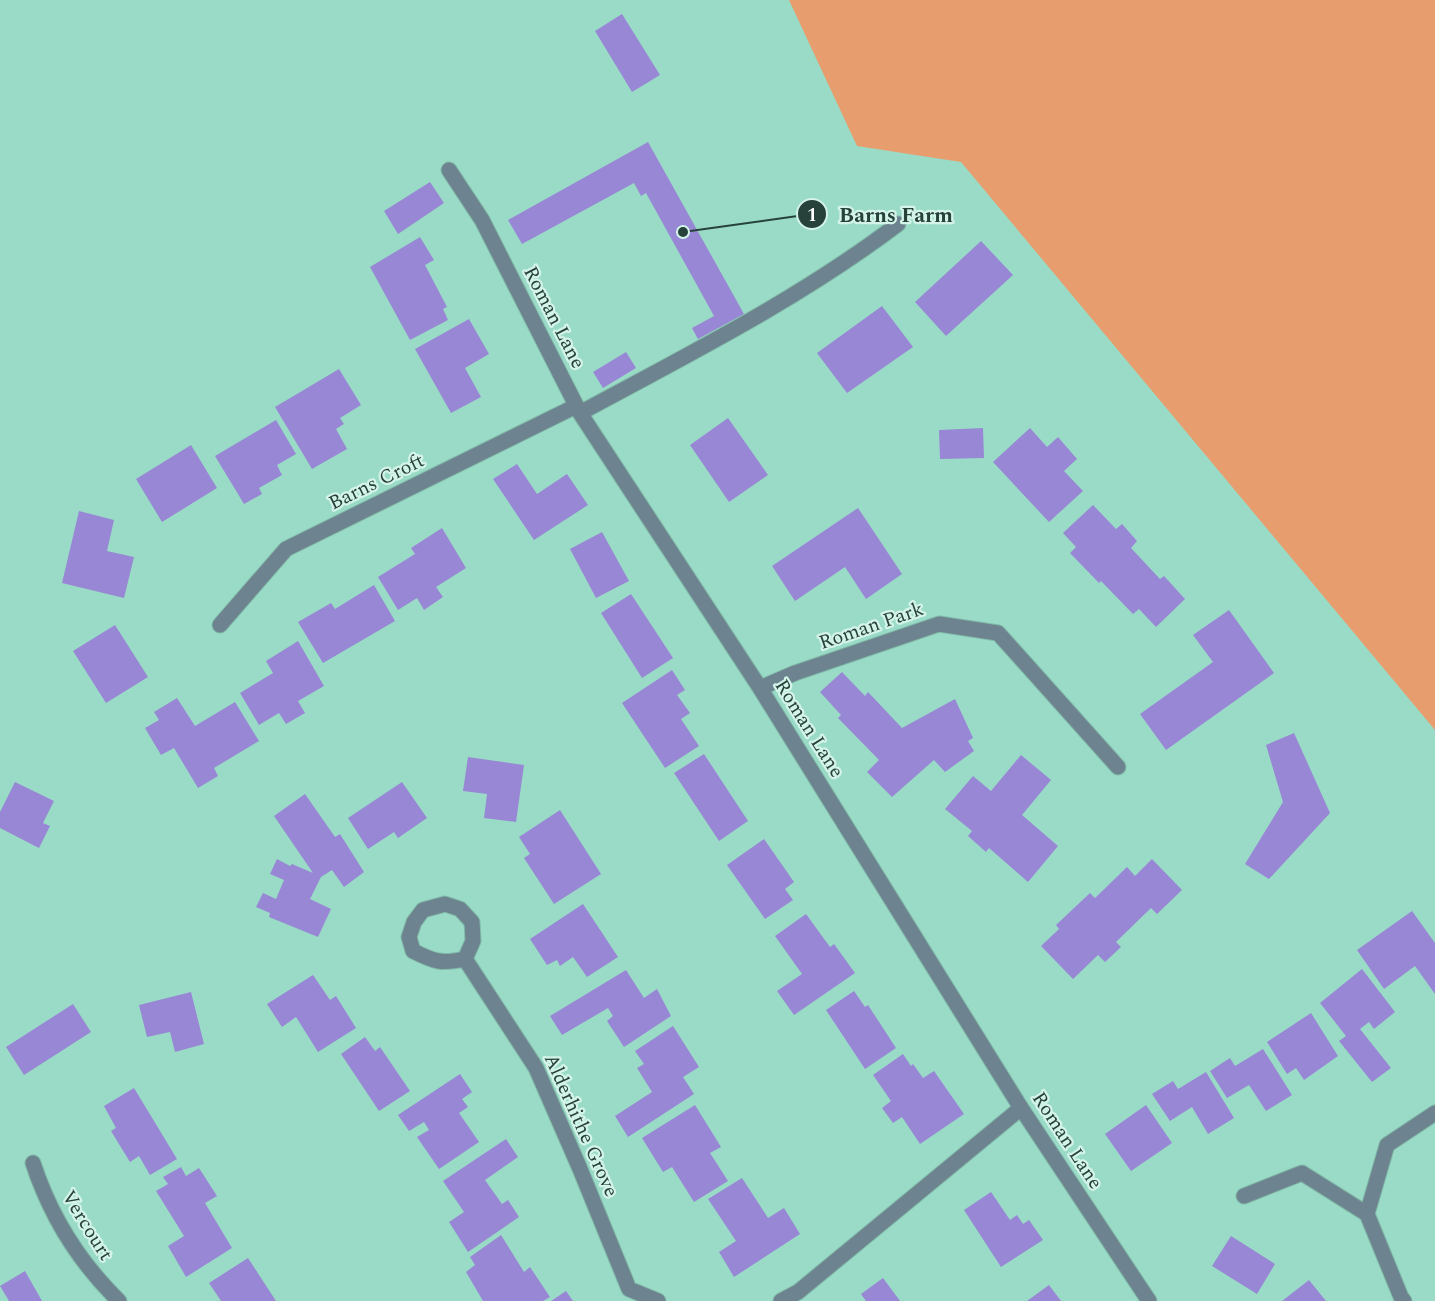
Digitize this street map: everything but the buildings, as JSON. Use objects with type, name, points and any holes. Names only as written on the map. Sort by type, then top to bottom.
[{"type":"street","name":"Roman Lane","points":[[449,170],[482,220],[578,410],[760,688],[1021,1108],[1149,1301]]},
{"type":"street","name":"Barns Croft","points":[[220,625],[286,549],[578,410],[796,295],[898,224]]},
{"type":"street","name":"Roman Park","points":[[760,688],[795,673],[939,624],[998,633],[1118,767]]},
{"type":"street","points":[[445,904],[460,909],[472,922],[473,941],[465,959],[446,963],[429,959],[413,951],[409,937],[414,922],[423,910],[445,904]]},
{"type":"street","name":"Alderhithe Grove","points":[[465,959],[536,1068],[629,1289],[658,1301]]},
{"type":"street","points":[[781,1301],[798,1292],[1021,1108]]},
{"type":"street","points":[[1367,1214],[1387,1145],[1435,1113]]},
{"type":"street","name":"Vercourt","points":[[33,1163],[42,1192],[72,1243],[100,1282],[119,1301]]},
{"type":"street","points":[[1244,1196],[1302,1173],[1367,1214],[1404,1301]]},
{"type":"shaded area","points":[[789,0],[1435,0],[1435,730],[961,162],[857,146]]},
{"type":"place","name":"Barns Farm","points":[[683,232]]}]
